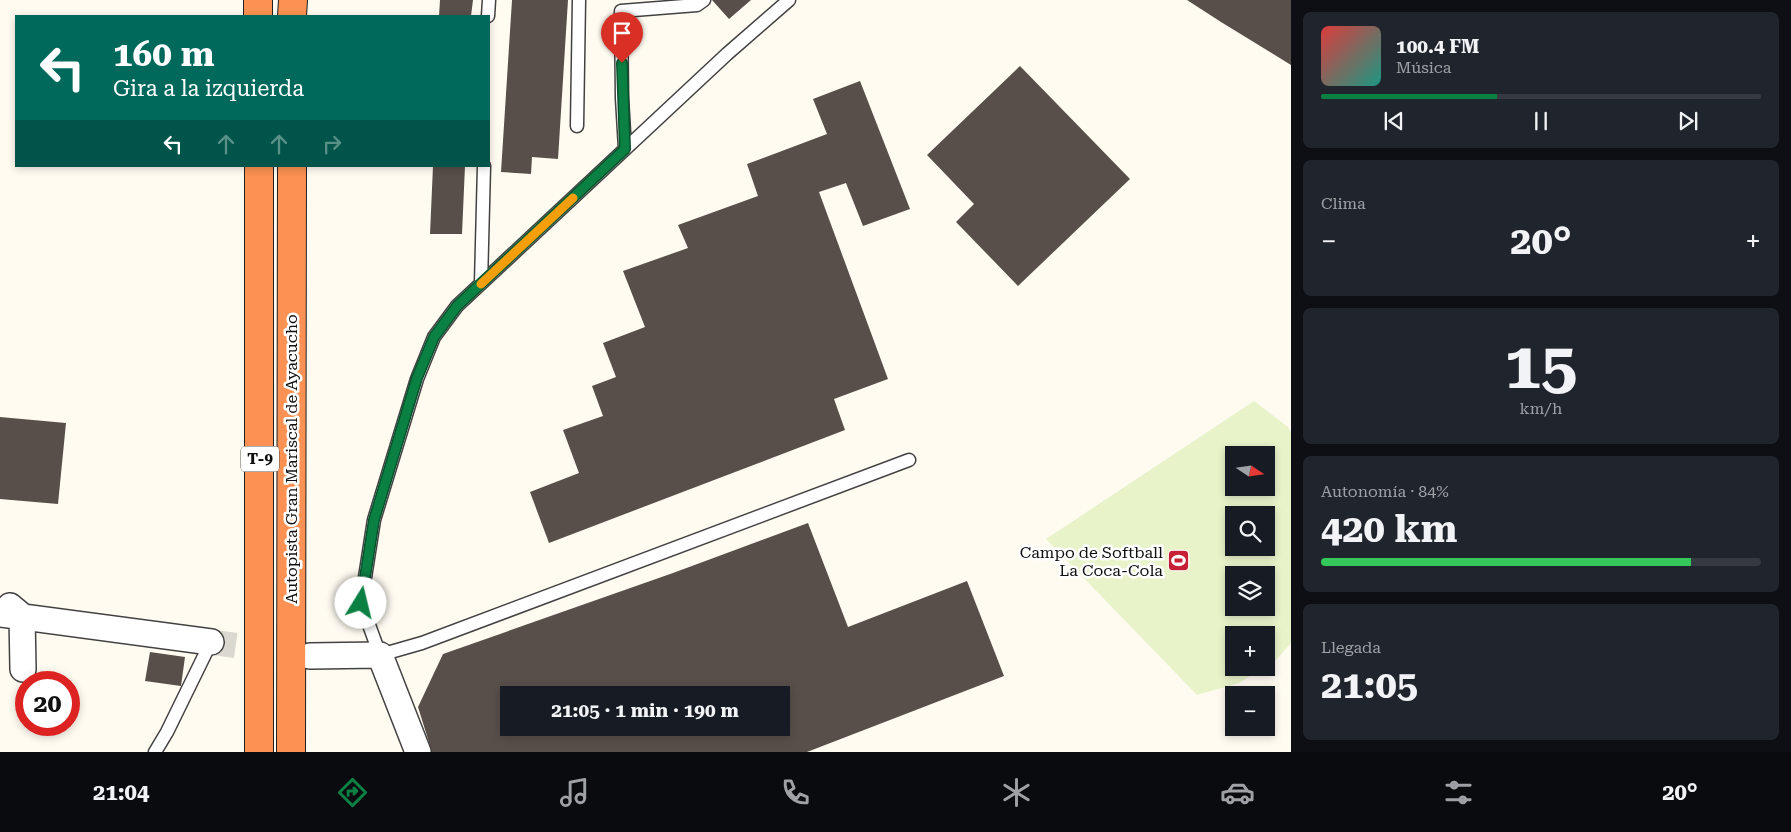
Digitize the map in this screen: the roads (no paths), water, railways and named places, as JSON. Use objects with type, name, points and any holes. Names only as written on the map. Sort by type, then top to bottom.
[{"type":"highway","points":[[258,0],[258,15]]},
{"type":"highway","points":[[292,0],[292,15]]},
{"type":"highway","name":"Autopista Gran Mariscal de Ayacucho","points":[[259,167],[259,752]]},
{"type":"highway","name":"Autopista Gran Mariscal de Ayacucho","points":[[290,752],[292,167]]},
{"type":"street","points":[[0,598],[11,615],[23,669]]},
{"type":"street","points":[[11,615],[211,642]]},
{"type":"street","points":[[310,656],[380,655],[418,752]]},
{"type":"lane","points":[[488,15],[489,0]]},
{"type":"lane","points":[[577,126],[579,0]]},
{"type":"lane","points":[[625,149],[622,98],[621,11],[697,5],[704,0]]},
{"type":"lane","points":[[789,0],[727,54],[481,283],[457,306],[434,337],[417,378],[374,520],[361,603],[380,655],[422,643],[909,460]]},
{"type":"lane","points":[[481,283],[484,167]]},
{"type":"lane","points":[[155,752],[167,732],[211,642]]},
{"type":"tunnel","points":[[211,642],[310,656]]},
{"type":"place","name":"Campo de Softball La Coca-Cola","points":[[1179,561]]}]
